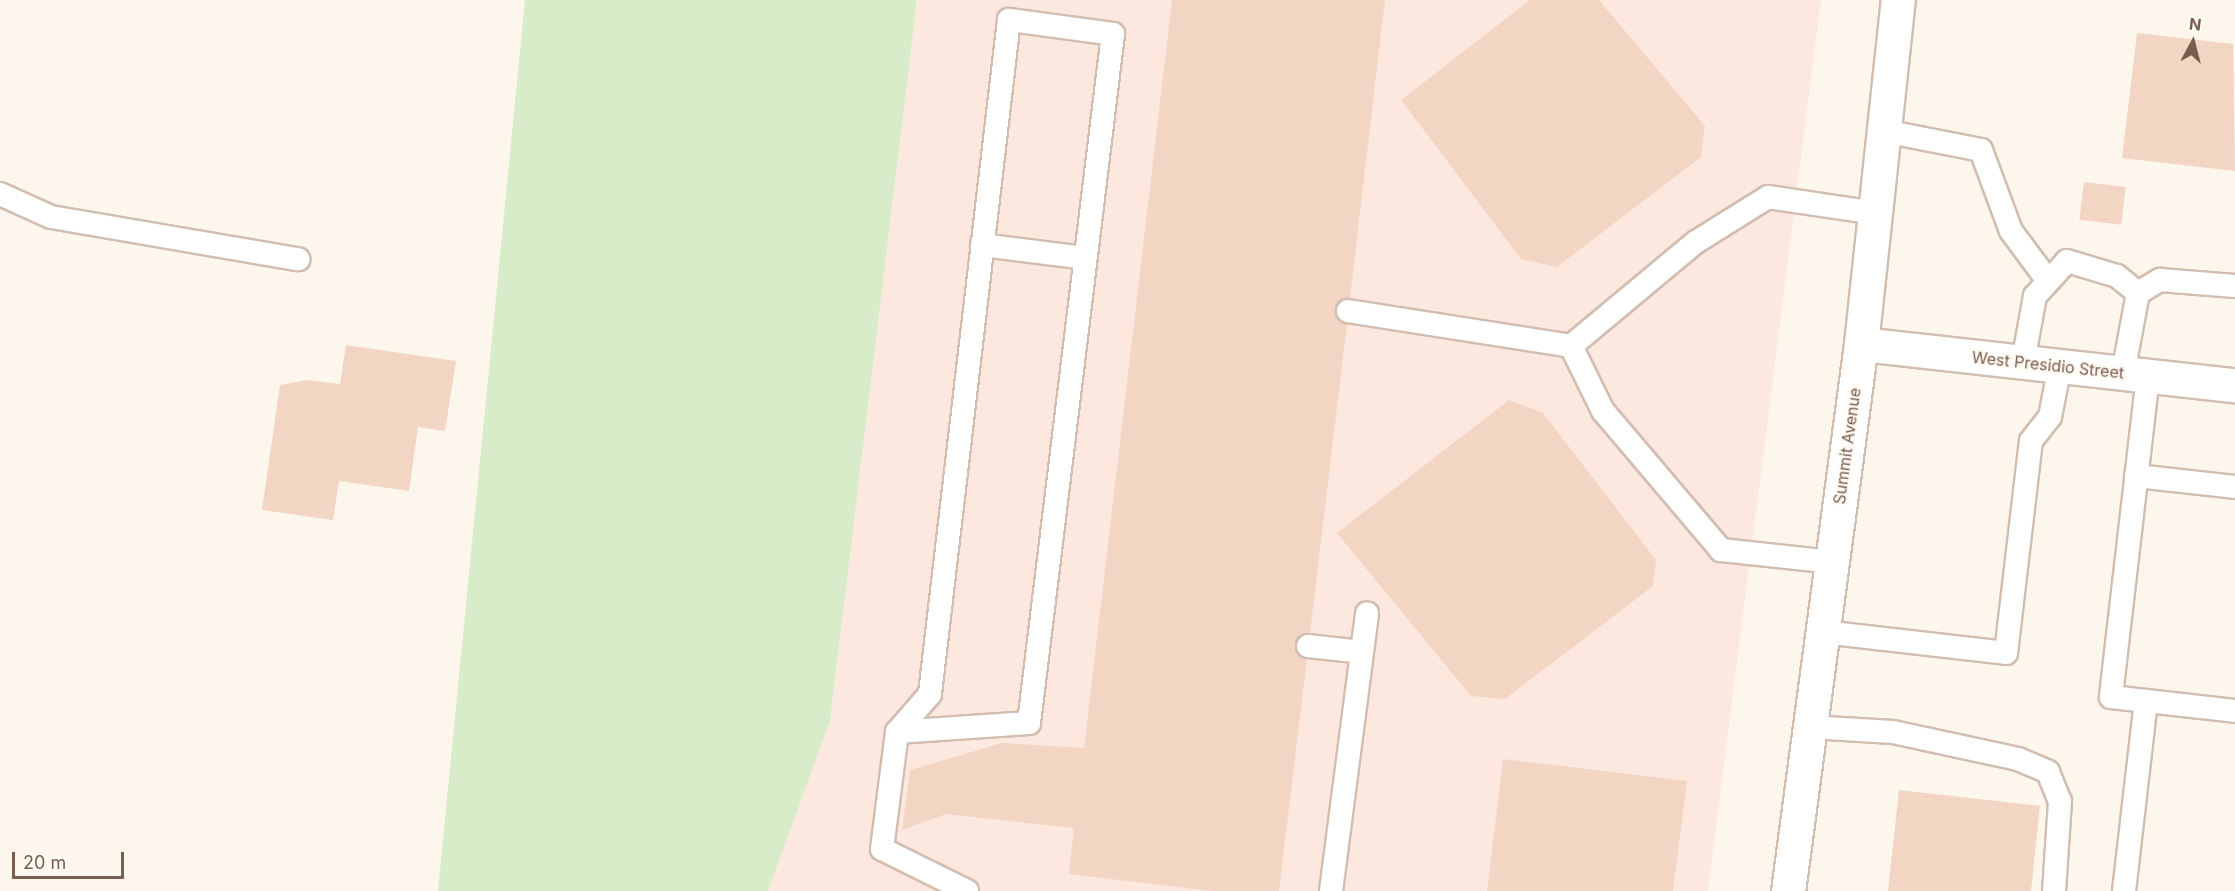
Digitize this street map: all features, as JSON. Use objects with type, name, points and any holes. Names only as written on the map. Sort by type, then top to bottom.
[{"type":"main road","name":"Summit Avenue","points":[[1788,891],[1861,344],[1898,0]]},
{"type":"main road","name":"West Presidio Street","points":[[1861,344],[2235,385]]},
{"type":"lane","points":[[897,732],[1029,723],[1113,34],[1009,20],[930,694],[897,732],[882,849],[967,891]]},
{"type":"lane","points":[[1884,131],[1981,150],[2011,231],[2046,278]]},
{"type":"lane","points":[[0,194],[51,217],[298,259]]},
{"type":"lane","points":[[1348,311],[1571,346],[1696,242],[1768,197],[1875,213]]},
{"type":"lane","points":[[982,245],[1085,258]]},
{"type":"lane","points":[[2023,362],[2035,296],[2046,278],[2067,261],[2086,262],[2138,292]]},
{"type":"lane","points":[[2138,292],[2160,280],[2235,286]]},
{"type":"lane","points":[[2138,292],[2135,374],[2136,476],[2111,697],[2235,711]]},
{"type":"lane","points":[[1571,346],[1603,411],[1721,550],[1832,562]]},
{"type":"lane","points":[[1823,632],[2006,653],[2031,441],[2050,417],[2060,366]]},
{"type":"lane","points":[[2136,476],[2235,487]]},
{"type":"lane","points":[[1331,891],[1367,613]]},
{"type":"lane","points":[[1308,645],[1362,652]]},
{"type":"lane","points":[[2124,891],[2146,701]]},
{"type":"lane","points":[[1810,727],[1893,732],[2018,759],[2048,772],[2060,801],[2054,891]]},
{"type":"shaded area","points":[[917,0],[1821,0],[1708,891],[768,891],[830,721]]},
{"type":"green space","points":[[525,0],[917,0],[830,721],[768,891],[438,891]]},
{"type":"building","points":[[1172,0],[1385,0],[1350,298],[1335,309],[1347,324],[1310,633],[1295,644],[1307,659],[1279,891],[1211,891],[1069,874],[1074,828],[946,814],[902,830],[910,770],[1002,743],[1084,748]]},
{"type":"building","points":[[1530,0],[1599,0],[1705,126],[1701,157],[1557,267],[1521,259],[1401,100]]},
{"type":"building","points":[[2137,33],[2233,44],[2235,171],[2122,158]]},
{"type":"building","points":[[2084,182],[2126,187],[2121,225],[2079,220]]},
{"type":"building","points":[[346,345],[456,361],[445,431],[418,427],[409,491],[339,481],[333,520],[262,510],[280,385],[307,380],[340,384]]},
{"type":"building","points":[[1509,400],[1543,413],[1656,560],[1653,586],[1505,699],[1471,696],[1337,533]]},
{"type":"building","points":[[1503,759],[1687,781],[1673,891],[1487,891]]},
{"type":"building","points":[[1899,790],[2040,806],[2031,891],[1888,891]]}]
